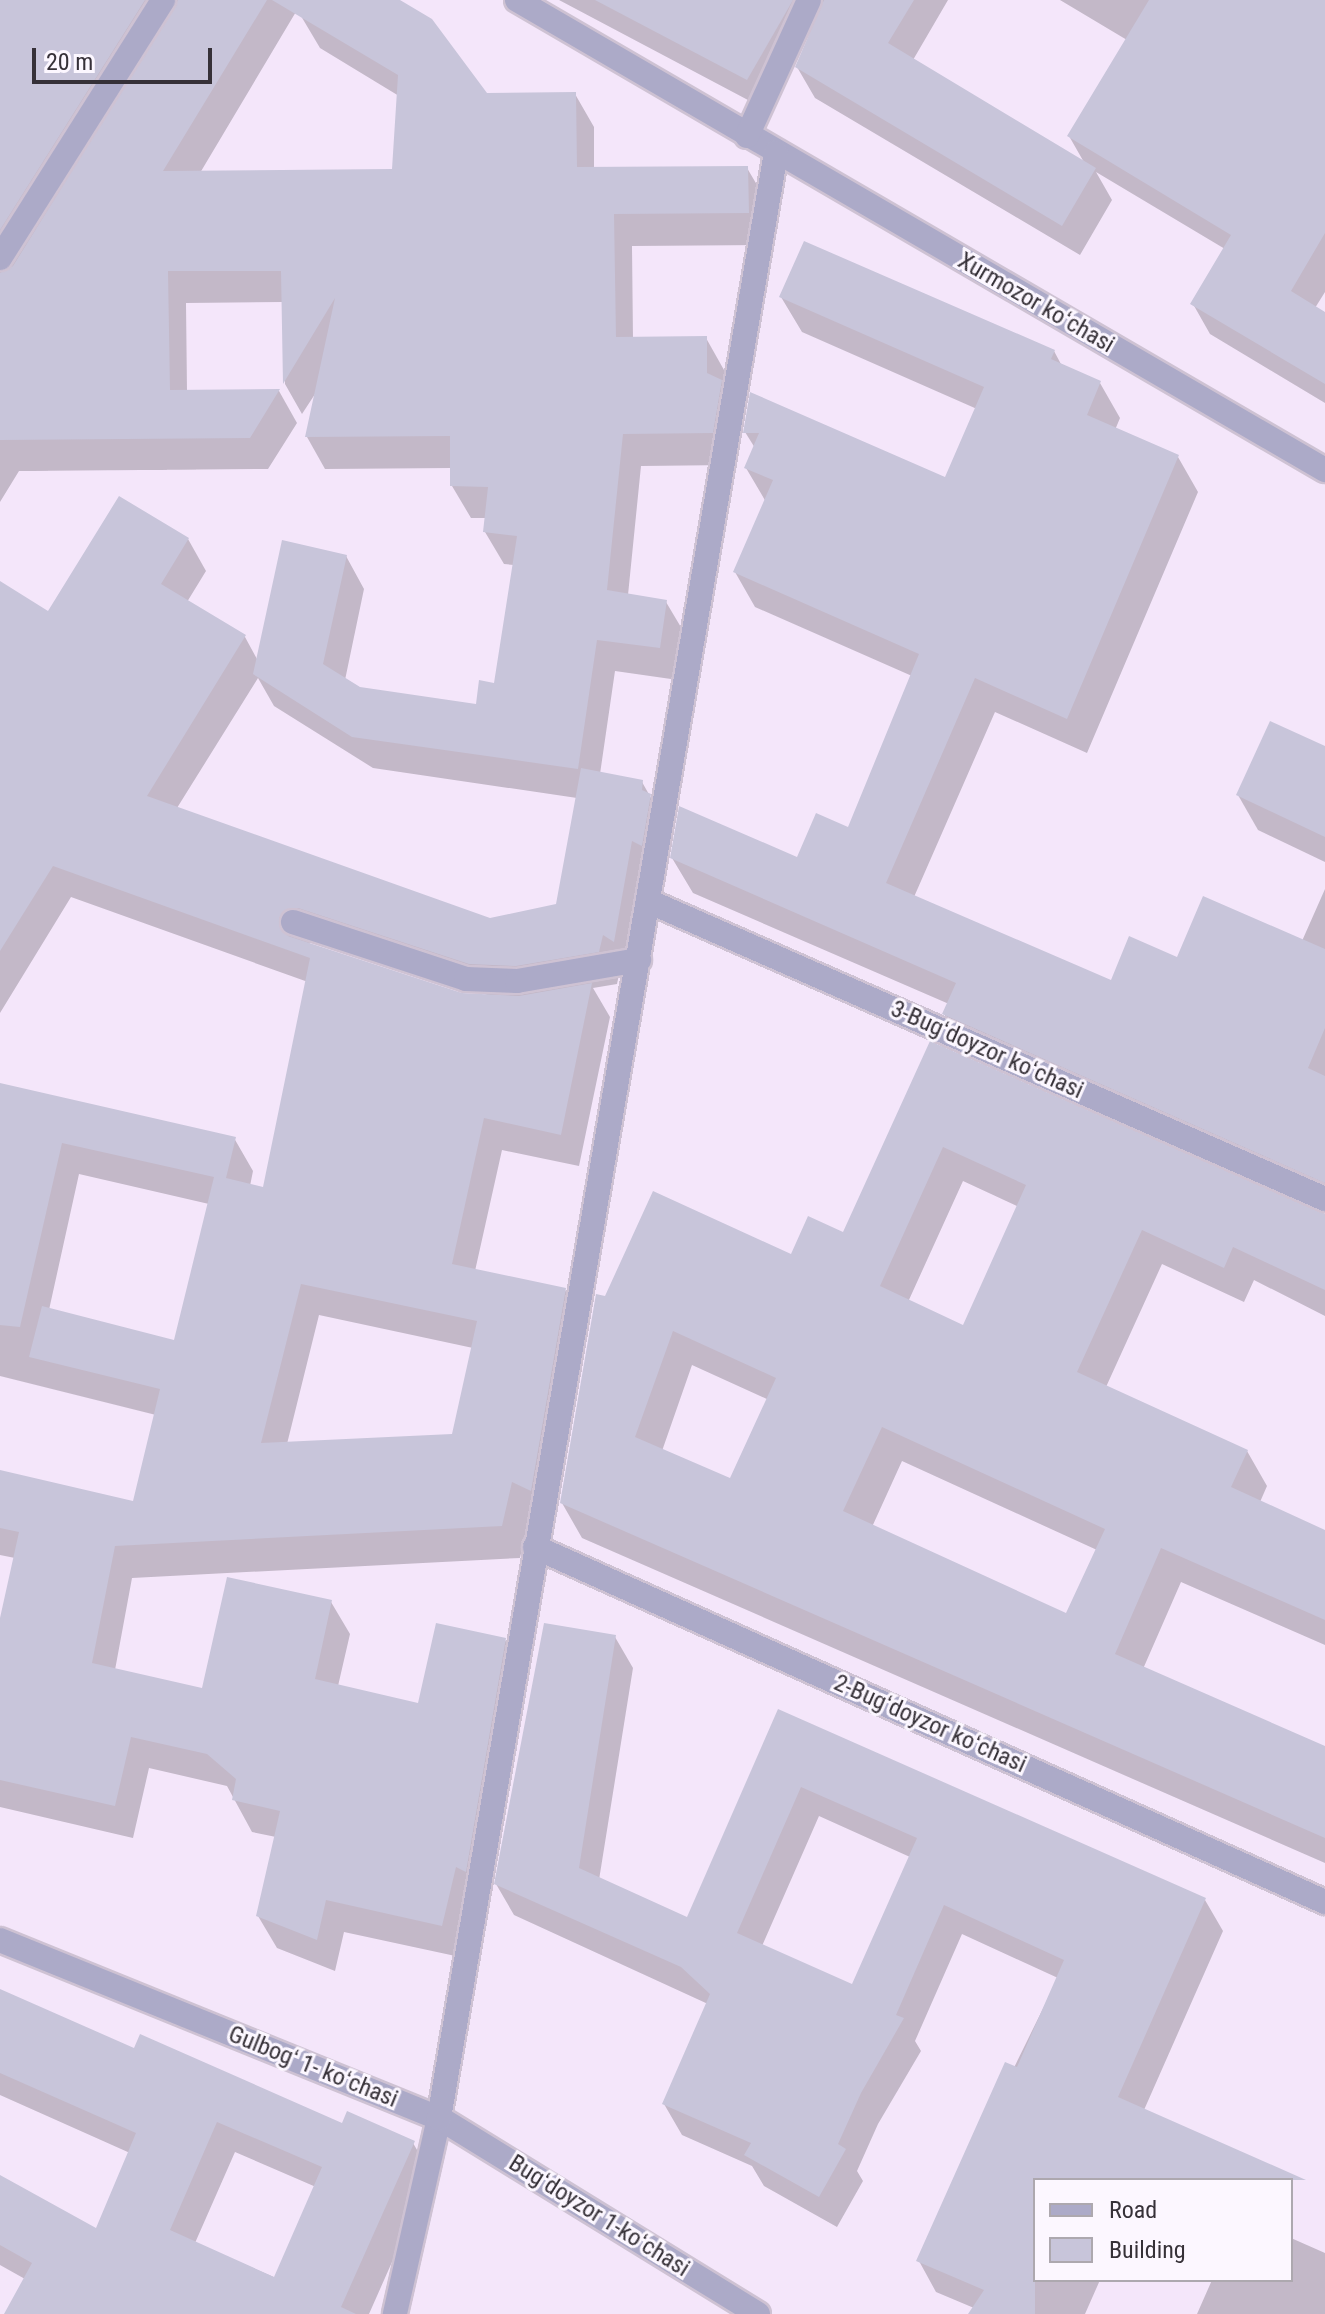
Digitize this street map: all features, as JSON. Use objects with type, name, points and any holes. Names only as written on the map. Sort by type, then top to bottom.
[{"type":"street","points":[[0,258],[163,0]]},
{"type":"street","name":"Xurmozor koʻchasi","points":[[517,0],[1325,470]]},
{"type":"street","points":[[747,136],[809,0]]},
{"type":"street","points":[[395,2314],[439,2118],[776,153]]},
{"type":"street","name":"3-Bugʻdoyzor koʻchasi","points":[[648,901],[1325,1199]]},
{"type":"street","points":[[293,922],[466,979],[517,981],[639,960]]},
{"type":"street","name":"2-Bugʻdoyzor koʻchasi","points":[[535,1547],[1325,1902]]},
{"type":"street","name":"Gulbogʻ 1- koʻchasi","points":[[0,1940],[439,2118]]},
{"type":"street","name":"Bugʻdoyzor 1-koʻchasi","points":[[439,2118],[758,2314]]},
{"type":"building","points":[[0,0],[145,0],[0,230]]},
{"type":"building","points":[[178,0],[267,0],[163,171],[392,169],[398,75],[272,0],[400,0],[432,19],[487,93],[576,92],[577,167],[748,166],[749,213],[614,214],[616,337],[707,336],[707,373],[722,380],[713,433],[623,434],[607,590],[667,600],[660,648],[597,640],[578,769],[352,737],[253,674],[282,540],[347,555],[323,664],[360,687],[476,704],[479,680],[494,683],[517,536],[483,532],[488,487],[450,486],[450,436],[305,437],[335,298],[283,384],[281,271],[168,271],[170,390],[280,389],[250,438],[0,440],[0,273],[13,266]]},
{"type":"building","points":[[595,0],[793,0],[747,80]]},
{"type":"building","points":[[824,0],[914,0],[888,43],[1096,168],[1062,226],[795,67]]},
{"type":"building","points":[[1149,0],[1325,0],[1325,233],[1291,291],[1325,312],[1325,384],[1190,304],[1231,235],[1067,136]]},
{"type":"building","points":[[804,241],[1055,350],[1051,359],[1101,381],[1087,415],[1179,455],[1067,719],[975,678],[886,883],[1111,980],[1129,936],[1177,957],[1203,896],[1325,949],[1325,1028],[1308,1068],[1325,1076],[1325,1183],[942,1014],[956,983],[670,858],[679,806],[797,857],[816,813],[848,827],[919,654],[733,572],[773,480],[744,468],[759,433],[743,433],[750,392],[945,477],[984,387],[779,297]]},
{"type":"building","points":[[119,496],[189,538],[161,584],[246,635],[147,796],[490,918],[556,904],[581,768],[643,780],[642,790],[651,794],[642,846],[632,841],[614,942],[603,935],[599,952],[516,966],[469,964],[298,908],[279,918],[288,936],[462,993],[519,996],[592,983],[561,1135],[484,1118],[452,1264],[566,1288],[531,1491],[512,1482],[502,1526],[115,1546],[92,1663],[202,1688],[227,1577],[332,1600],[315,1679],[418,1703],[436,1623],[506,1638],[466,1872],[456,1867],[442,1926],[326,1900],[317,1940],[256,1916],[280,1811],[232,1800],[236,1779],[207,1754],[131,1737],[115,1806],[0,1780],[0,1618],[19,1532],[0,1528],[0,1470],[133,1501],[160,1389],[29,1357],[42,1306],[174,1340],[214,1177],[62,1143],[20,1327],[0,1325],[0,1083],[236,1137],[226,1178],[263,1187],[310,958],[53,866],[0,951],[0,581],[48,611]],"holes":[[[301,1284],[477,1321],[452,1434],[261,1443]]]},
{"type":"building","points":[[1270,721],[1325,746],[1325,837],[1236,795]]},
{"type":"building","points":[[930,1041],[1325,1214],[1325,1290],[1233,1247],[1224,1268],[1142,1230],[1077,1372],[1248,1450],[1231,1487],[1325,1530],[1325,1620],[1161,1548],[1115,1654],[1325,1746],[1325,1838],[560,1503],[596,1294],[605,1296],[653,1191],[791,1254],[808,1216],[843,1232]],"holes":[[[943,1147],[1026,1185],[963,1325],[880,1286]],[[673,1331],[776,1378],[730,1478],[635,1437]],[[882,1427],[1105,1529],[1066,1613],[843,1511]]]},
{"type":"building","points":[[544,1623],[616,1635],[579,1868],[687,1917],[778,1709],[1206,1898],[1118,2097],[1306,2180],[1033,2178],[1035,2314],[968,2314],[984,2290],[916,2261],[1005,2062],[1017,2067],[1064,1960],[944,1905],[896,2015],[904,2018],[861,2093],[838,2144],[846,2149],[819,2197],[744,2155],[751,2143],[662,2104],[710,1994],[681,1967],[494,1884]],"holes":[[[801,1787],[917,1838],[852,1984],[737,1933]]]},
{"type":"building","points":[[0,1989],[134,2048],[140,2034],[342,2123],[347,2111],[415,2141],[341,2307],[356,2314],[4,2314],[32,2263],[0,2245],[0,2175],[96,2228],[136,2133],[0,2073]],"holes":[[[217,2122],[322,2167],[274,2277],[170,2230]]]}]
